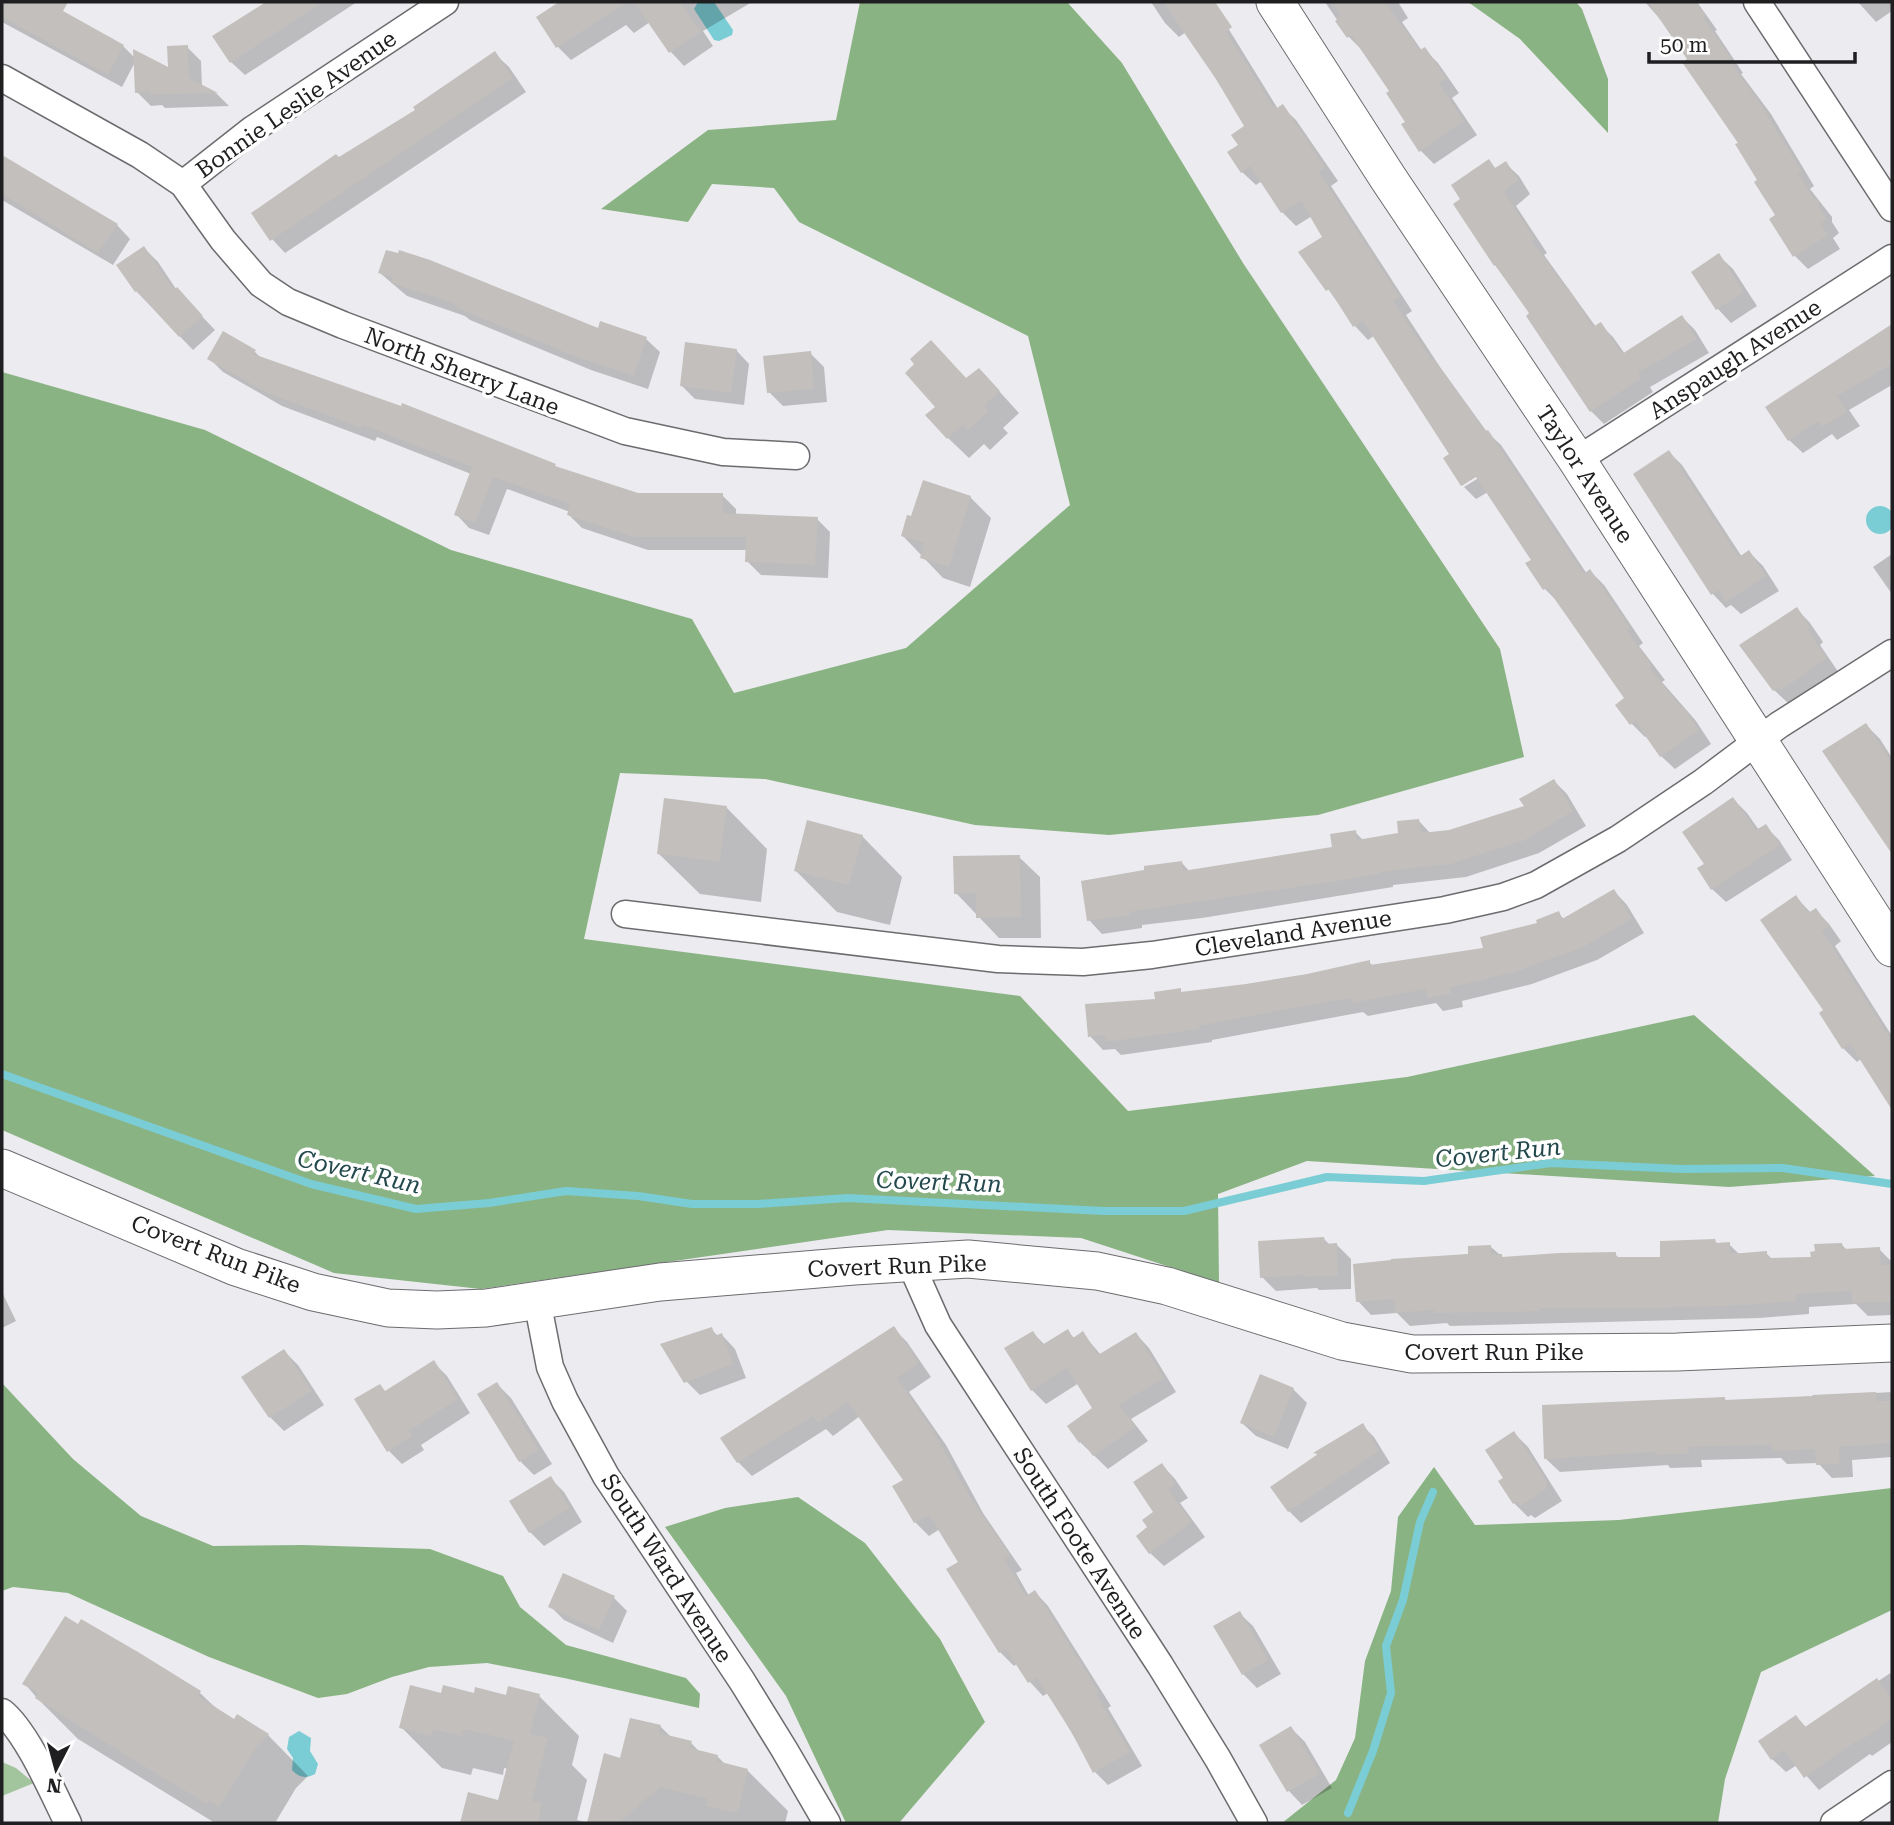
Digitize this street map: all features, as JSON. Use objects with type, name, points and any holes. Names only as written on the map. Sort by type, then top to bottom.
[{"type":"street","name":"Bonnie Leslie Avenue","points":[[183,184],[253,129],[445,2]]},
{"type":"street","name":"Taylor Avenue","points":[[1275,2],[1388,178],[1577,460],[1892,948]]},
{"type":"street","points":[[1757,2],[1892,208]]},
{"type":"street","name":"North Sherry Lane","points":[[2,78],[140,155],[183,184],[243,264],[261,284],[288,302],[343,326],[625,431],[723,452],[796,456]]},
{"type":"street","name":"Anspaugh Avenue","points":[[1577,460],[1892,258]]},
{"type":"street","name":"Cleveland Avenue","points":[[625,914],[998,959],[1083,962],[1164,953],[1445,910],[1536,886],[1618,839],[1703,782],[1804,708],[1892,653]]},
{"type":"street","name":"Covert Run Pike","points":[[2,1168],[236,1267],[313,1292],[388,1308],[486,1308],[660,1282],[968,1259],[1097,1271],[1167,1286],[1342,1341],[1412,1354],[1677,1352],[1892,1343]]},
{"type":"street","name":"South Foote Avenue","points":[[909,1262],[937,1325],[1160,1665],[1254,1823]]},
{"type":"street","name":"South Ward Avenue","points":[[537,1300],[550,1367],[565,1401],[606,1476],[742,1681],[827,1823]]},
{"type":"street","points":[[2,1712],[14,1721],[68,1823]]},
{"type":"street","points":[[1834,1823],[1892,1784]]},
{"type":"green space","points":[[860,2],[1067,2],[1122,63],[1243,263],[1500,649],[1524,757],[1318,815],[1109,835],[975,825],[765,779],[620,773],[584,939],[1020,996],[1128,1111],[1407,1077],[1694,1015],[1875,1176],[1729,1187],[1307,1161],[1218,1194],[1219,1283],[1081,1238],[888,1230],[481,1289],[334,1273],[2,1130],[2,372],[205,430],[451,550],[692,619],[734,693],[906,648],[1070,505],[1028,336],[799,222],[774,188],[712,184],[688,222],[601,209],[708,130],[836,120]]},
{"type":"green space","points":[[1468,2],[1576,2],[1582,9],[1608,79],[1608,133],[1520,39]]},
{"type":"green space","points":[[2,1383],[73,1459],[141,1516],[213,1546],[303,1545],[430,1549],[503,1576],[520,1607],[566,1645],[686,1678],[700,1694],[699,1708],[487,1663],[429,1667],[347,1694],[318,1698],[209,1657],[68,1593],[13,1587],[2,1591]]},
{"type":"green space","points":[[1434,1467],[1475,1525],[1619,1520],[1892,1488],[1892,1610],[1761,1672],[1725,1779],[1718,1823],[1282,1823],[1336,1780],[1355,1738],[1365,1661],[1391,1591],[1398,1517]]},
{"type":"green space","points":[[798,1497],[865,1543],[940,1639],[985,1722],[899,1823],[846,1823],[786,1696],[665,1527],[725,1508]]},
{"type":"green space","points":[[2,1762],[16,1768],[34,1783],[2,1796]]},
{"type":"water","points":[[698,2],[714,2],[733,30],[732,35],[719,41],[714,40],[694,9]]},
{"type":"water","points":[[1880,506],[1890,510],[1894,520],[1890,530],[1880,534],[1870,530],[1866,520],[1870,510]]},
{"type":"water","points":[[299,1731],[311,1738],[310,1751],[318,1764],[315,1774],[309,1777],[297,1775],[292,1770],[293,1758],[287,1749],[289,1737]]},
{"type":"building","points":[[2,2],[68,2],[63,11],[124,45],[108,75],[2,17]]},
{"type":"building","points":[[266,2],[323,2],[230,63],[212,36]]},
{"type":"building","points":[[559,2],[628,2],[556,48],[536,17]]},
{"type":"building","points":[[634,2],[680,2],[701,32],[669,53]]},
{"type":"building","points":[[1163,2],[1215,2],[1232,27],[1226,32],[1273,106],[1277,108],[1283,104],[1325,167],[1319,172],[1400,297],[1393,301],[1432,360],[1434,359],[1485,431],[1488,430],[1584,574],[1590,569],[1631,629],[1627,631],[1652,666],[1650,668],[1681,707],[1683,706],[1699,730],[1660,757],[1635,721],[1630,725],[1615,705],[1624,698],[1547,588],[1543,590],[1525,563],[1531,560],[1476,477],[1461,486],[1443,458],[1449,454],[1363,321],[1353,327],[1329,289],[1326,291],[1298,252],[1322,237],[1301,201],[1281,213],[1250,166],[1241,173],[1227,152],[1238,145],[1231,135],[1244,126],[1216,79]]},
{"type":"building","points":[[1331,2],[1385,2],[1420,50],[1425,47],[1447,79],[1439,83],[1464,121],[1419,152],[1401,124],[1405,122],[1386,93],[1389,91],[1351,35],[1347,38],[1335,21],[1341,16]]},
{"type":"building","points":[[1648,2],[1696,2],[1731,58],[1729,60],[1802,171],[1798,174],[1814,199],[1819,201],[1819,207],[1827,219],[1820,223],[1828,235],[1793,257],[1769,219],[1775,215],[1754,182],[1757,180],[1735,144],[1738,143],[1682,62],[1687,59]]},
{"type":"building","points":[[188,45],[189,78],[218,93],[135,93],[133,49],[168,67],[167,46]]},
{"type":"building","points":[[495,51],[513,78],[270,241],[251,213],[336,154],[339,157],[415,110],[413,107]]},
{"type":"building","points":[[2,155],[118,224],[98,253],[2,194]]},
{"type":"building","points":[[1489,159],[1495,168],[1506,161],[1518,180],[1504,192],[1535,239],[1532,241],[1568,288],[1593,327],[1601,322],[1622,354],[1682,315],[1697,339],[1638,373],[1642,378],[1590,412],[1526,316],[1529,313],[1453,204],[1460,199],[1451,185]]},
{"type":"building","points":[[144,246],[174,290],[177,287],[203,316],[179,337],[137,291],[135,292],[116,265]]},
{"type":"building","points":[[386,250],[398,253],[399,250],[430,260],[598,328],[600,321],[647,337],[634,376],[576,357],[455,307],[456,304],[391,283],[393,277],[378,273]]},
{"type":"building","points":[[1719,253],[1744,292],[1716,310],[1691,272]]},
{"type":"building","points":[[1892,324],[1892,364],[1837,396],[1847,412],[1822,427],[1818,421],[1788,441],[1765,407]]},
{"type":"building","points":[[223,331],[256,350],[253,354],[401,406],[402,403],[556,464],[555,466],[638,493],[723,493],[723,513],[818,517],[815,565],[745,562],[746,537],[634,537],[567,515],[570,504],[493,477],[475,523],[454,515],[472,467],[363,425],[362,428],[267,393],[207,359]]},
{"type":"building","points":[[931,340],[966,378],[979,368],[1000,391],[984,406],[989,411],[968,430],[963,424],[947,439],[925,415],[935,407],[905,373],[914,364],[910,359]]},
{"type":"building","points":[[685,342],[737,349],[731,393],[680,386]]},
{"type":"building","points":[[811,351],[814,389],[767,393],[763,356]]},
{"type":"building","points":[[1669,450],[1739,557],[1749,550],[1766,576],[1726,602],[1719,590],[1711,595],[1633,474]]},
{"type":"building","points":[[923,480],[971,496],[949,567],[920,558],[924,543],[901,536]]},
{"type":"building","points":[[1797,607],[1811,628],[1808,630],[1827,658],[1780,691],[1778,688],[1773,691],[1739,645]]},
{"type":"building","points":[[1866,723],[1892,762],[1892,854],[1822,751]]},
{"type":"building","points":[[1554,779],[1573,811],[1525,840],[1451,864],[1380,872],[1087,921],[1081,881],[1144,870],[1144,866],[1182,861],[1183,871],[1332,847],[1330,834],[1356,830],[1357,840],[1398,833],[1397,821],[1419,819],[1421,833],[1449,830],[1524,806],[1519,799]]},
{"type":"building","points":[[1733,797],[1756,830],[1766,824],[1780,845],[1711,890],[1697,868],[1704,864],[1682,832]]},
{"type":"building","points":[[664,798],[727,806],[720,862],[657,854]]},
{"type":"building","points":[[807,820],[863,835],[849,885],[794,871]]},
{"type":"building","points":[[1020,855],[1021,917],[976,918],[976,893],[954,894],[953,856]]},
{"type":"building","points":[[1614,889],[1632,919],[1583,947],[1518,971],[1450,988],[1451,994],[1427,998],[1426,989],[1352,1003],[1351,998],[1287,1009],[1199,1026],[1200,1029],[1106,1042],[1105,1035],[1088,1037],[1085,1004],[1155,999],[1154,992],[1181,988],[1181,992],[1246,984],[1370,960],[1370,965],[1483,948],[1480,937],[1537,923],[1536,920],[1559,911],[1562,919]]},
{"type":"building","points":[[1796,895],[1808,913],[1816,908],[1829,927],[1822,931],[1892,1041],[1892,1110],[1850,1044],[1842,1049],[1819,1013],[1823,1010],[1760,920]]},
{"type":"building","points":[[1324,1237],[1325,1244],[1337,1243],[1338,1276],[1260,1278],[1258,1241]]},
{"type":"building","points":[[1715,1239],[1716,1243],[1730,1242],[1730,1254],[1767,1251],[1767,1258],[1811,1257],[1810,1252],[1815,1251],[1814,1244],[1842,1243],[1843,1249],[1880,1247],[1881,1265],[1892,1265],[1892,1302],[1852,1303],[1852,1291],[1796,1294],[1796,1301],[1746,1305],[1541,1308],[1541,1311],[1510,1312],[1434,1313],[1434,1310],[1395,1313],[1394,1299],[1356,1302],[1353,1264],[1468,1254],[1468,1246],[1491,1245],[1491,1254],[1502,1254],[1502,1257],[1616,1252],[1616,1257],[1660,1257],[1660,1241]]},
{"type":"building","points":[[894,1326],[919,1363],[897,1378],[932,1429],[970,1497],[1010,1555],[1004,1559],[1026,1596],[1035,1590],[1099,1692],[1096,1694],[1130,1752],[1093,1773],[1071,1731],[1037,1678],[1028,1683],[1006,1649],[999,1653],[946,1569],[958,1562],[929,1515],[914,1523],[892,1486],[903,1480],[848,1402],[818,1423],[813,1416],[737,1463],[720,1438]]},
{"type":"building","points":[[712,1327],[715,1336],[722,1333],[733,1364],[684,1383],[660,1344]]},
{"type":"building","points":[[1068,1329],[1073,1338],[1083,1331],[1098,1355],[1136,1332],[1164,1378],[1119,1405],[1136,1427],[1093,1456],[1067,1426],[1092,1408],[1067,1368],[1031,1391],[1004,1348],[1033,1331],[1042,1345]]},
{"type":"building","points":[[284,1349],[312,1391],[269,1418],[241,1377]]},
{"type":"building","points":[[434,1360],[458,1399],[409,1431],[412,1436],[387,1452],[354,1399],[380,1384],[385,1391]]},
{"type":"building","points":[[1260,1374],[1294,1388],[1274,1437],[1240,1423]]},
{"type":"building","points":[[497,1382],[539,1450],[519,1462],[477,1394]]},
{"type":"building","points":[[1876,1392],[1876,1401],[1892,1401],[1892,1443],[1839,1447],[1840,1464],[1816,1465],[1815,1449],[1772,1451],[1772,1445],[1688,1447],[1689,1454],[1655,1455],[1655,1452],[1544,1459],[1542,1405],[1725,1397],[1725,1400]]},
{"type":"building","points":[[1363,1423],[1379,1451],[1288,1512],[1270,1487],[1318,1454],[1313,1453]]},
{"type":"building","points":[[1514,1431],[1546,1480],[1546,1489],[1520,1506],[1517,1501],[1513,1504],[1498,1481],[1503,1478],[1485,1450]]},
{"type":"building","points":[[1162,1463],[1176,1484],[1168,1489],[1192,1522],[1149,1554],[1136,1536],[1147,1527],[1142,1520],[1153,1512],[1133,1482]]},
{"type":"building","points":[[551,1476],[570,1508],[529,1533],[509,1501]]},
{"type":"building","points":[[563,1573],[615,1596],[599,1630],[548,1607]]},
{"type":"building","points":[[1240,1611],[1268,1660],[1242,1675],[1213,1626]]},
{"type":"building","points":[[65,1616],[78,1624],[81,1619],[201,1691],[198,1696],[234,1719],[237,1714],[269,1734],[256,1747],[219,1807],[209,1800],[207,1804],[132,1759],[35,1698],[38,1693],[22,1684]]},
{"type":"building","points":[[1877,1678],[1892,1700],[1892,1719],[1804,1778],[1784,1750],[1771,1760],[1758,1741],[1796,1715],[1805,1727]]},
{"type":"building","points":[[410,1685],[441,1693],[443,1685],[474,1693],[475,1687],[506,1695],[508,1686],[540,1694],[530,1734],[548,1738],[532,1801],[542,1803],[538,1823],[460,1823],[468,1792],[498,1800],[514,1741],[464,1729],[462,1736],[433,1729],[431,1736],[399,1728]]},
{"type":"building","points":[[630,1718],[661,1725],[659,1733],[692,1741],[690,1748],[718,1755],[717,1761],[748,1769],[738,1813],[705,1806],[707,1799],[660,1787],[619,1823],[587,1823],[604,1753],[620,1758]]},
{"type":"building","points":[[1291,1726],[1320,1774],[1287,1792],[1259,1745]]},
{"type":"waterway","name":"Covert Run","points":[[2,1074],[311,1184],[416,1209],[489,1203],[566,1191],[638,1196],[692,1204],[758,1204],[848,1198],[1104,1211],[1184,1211],[1327,1177],[1424,1181],[1551,1163],[1683,1169],[1783,1168],[1892,1184]]},
{"type":"waterway","points":[[1348,1813],[1373,1751],[1391,1693],[1386,1646],[1403,1600],[1420,1522],[1433,1492]]}]
